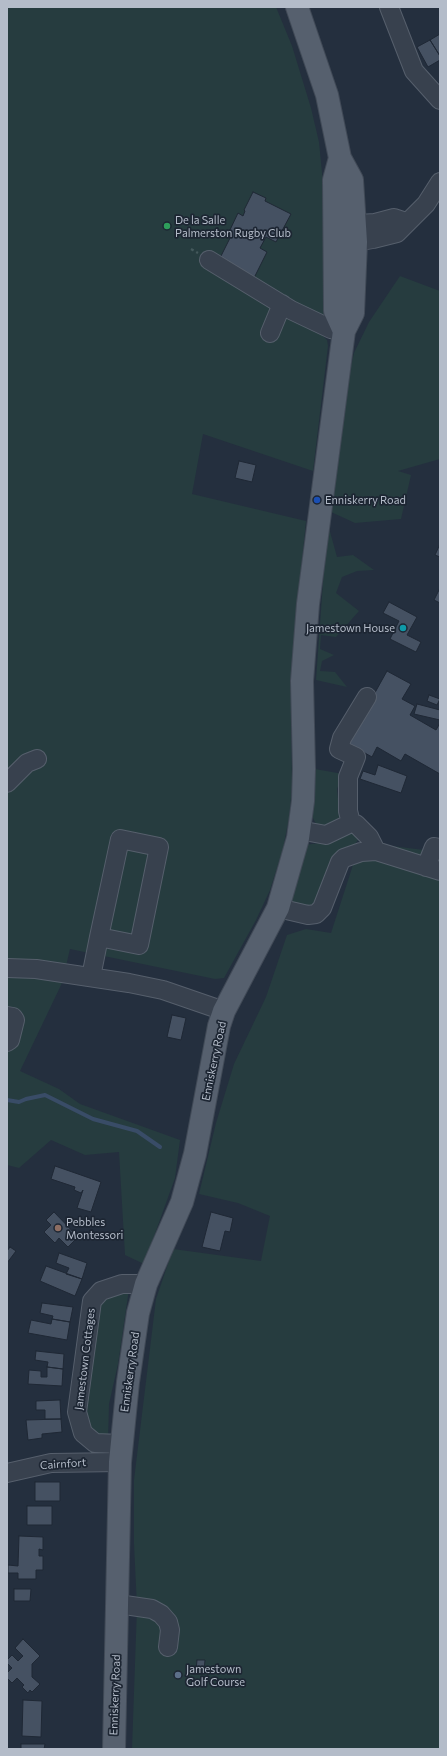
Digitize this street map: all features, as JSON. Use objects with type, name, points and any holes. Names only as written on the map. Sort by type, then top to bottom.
[{"type":"main road","name":"Enniskerry Road","points":[[114,1749],[120,1453],[136,1328],[146,1284],[182,1202],[195,1154],[219,1026],[224,1011],[278,908],[298,838],[303,801],[302,681],[308,604],[344,331],[336,311],[345,234],[334,180],[340,158],[327,95],[315,55],[297,7]]},
{"type":"street","points":[[389,7],[414,71],[440,100]]},
{"type":"street","points":[[345,234],[397,232],[426,204],[440,182]]},
{"type":"street","points":[[209,260],[282,304],[331,329],[344,331]]},
{"type":"street","points":[[270,333],[282,304]]},
{"type":"street","points":[[350,823],[348,811],[348,777],[356,757],[339,749],[342,738],[367,697]]},
{"type":"street","points":[[7,783],[26,763],[37,759]]},
{"type":"street","points":[[298,830],[326,835],[350,823],[356,824],[369,837],[376,851]]},
{"type":"street","points":[[91,977],[99,937],[120,839],[159,847],[138,945],[99,937]]},
{"type":"street","points":[[278,908],[308,915],[316,914],[322,908],[340,862],[344,858],[361,852],[376,851],[433,869],[434,847],[440,848]]},
{"type":"street","points":[[7,968],[36,969],[164,990],[224,1011]]},
{"type":"street","points":[[7,1016],[13,1017],[15,1020],[10,1040],[7,1042]]},
{"type":"street","name":"Jamestown Cottages","points":[[120,1453],[95,1443],[83,1433],[76,1412],[92,1301],[101,1291],[122,1284],[146,1284]]},
{"type":"street","name":"Cairnfort","points":[[7,1473],[51,1463],[120,1453]]},
{"type":"street","points":[[118,1604],[152,1609],[161,1614],[168,1622],[170,1630],[168,1647]]},
{"type":"green space","points":[[7,7],[276,7],[292,46],[311,108],[319,142],[325,203],[329,310],[323,317],[320,333],[327,340],[328,346],[313,471],[203,434],[192,494],[306,521],[298,600],[291,696],[292,788],[289,818],[283,849],[270,890],[256,920],[224,978],[215,979],[70,949],[62,983],[20,1071],[59,1089],[80,1104],[180,1140],[175,1178],[144,1264],[125,1255],[119,1152],[85,1155],[51,1140],[19,1168],[7,1165]]},
{"type":"green space","points":[[400,276],[440,291],[440,459],[398,471],[411,475],[401,519],[355,523],[331,512],[349,375],[354,353],[369,322]]},
{"type":"green space","points":[[329,528],[337,557],[353,555],[374,570],[357,571],[342,577],[336,593],[359,611],[336,637],[321,635],[320,649],[334,655],[322,661],[320,671],[335,672],[347,687],[316,680],[324,568]]},
{"type":"green space","points":[[315,769],[343,774],[337,789],[338,798],[341,804],[341,814],[335,823],[329,826],[319,826],[316,824],[312,816]]},
{"type":"green space","points":[[352,832],[358,836],[358,840],[353,847],[341,850],[329,863],[319,900],[309,907],[290,905],[304,845],[336,841]]},
{"type":"green space","points":[[362,837],[392,846],[440,852],[440,1749],[132,1749],[137,1607],[134,1544],[134,1480],[156,1299],[173,1249],[261,1261],[270,1216],[238,1203],[199,1194],[216,1123],[234,1064],[266,997],[287,935],[306,929],[331,933]]},
{"type":"green space","points":[[129,1289],[118,1364],[109,1404],[108,1441],[94,1437],[87,1423],[85,1401],[98,1300]]},
{"type":"building","points":[[440,34],[440,56],[430,40]]},
{"type":"building","points":[[430,40],[440,56],[440,60],[428,67],[417,47]]},
{"type":"building","points":[[253,192],[266,198],[265,201],[291,214],[276,242],[266,237],[260,248],[267,252],[254,278],[219,260],[232,234],[229,232],[238,213],[243,216],[244,210]]},
{"type":"building","points":[[239,461],[256,465],[252,482],[235,478]]},
{"type":"building","points":[[440,544],[440,557],[435,555]]},
{"type":"building","points":[[440,588],[440,603],[434,600]]},
{"type":"building","name":"Jamestown House","points":[[389,602],[417,617],[407,635],[421,642],[416,652],[390,639],[399,621],[383,613]]},
{"type":"building","points":[[387,671],[411,684],[402,699],[415,706],[410,715],[436,730],[440,723],[440,774],[405,754],[401,761],[377,747],[372,757],[347,743]]},
{"type":"building","points":[[429,695],[440,699],[437,705],[427,701]]},
{"type":"building","points":[[417,704],[440,710],[440,720],[414,714]]},
{"type":"building","points":[[378,765],[407,776],[401,793],[360,779],[363,771],[375,775]]},
{"type":"building","points":[[172,1015],[186,1018],[181,1040],[167,1037]]},
{"type":"building","points":[[55,1166],[101,1182],[91,1212],[77,1208],[83,1190],[81,1193],[74,1190],[75,1187],[51,1179]]},
{"type":"building","name":"Pebbles Montessori","points":[[54,1212],[78,1237],[68,1247],[59,1238],[55,1243],[44,1232],[51,1225],[46,1220]]},
{"type":"building","points":[[211,1212],[233,1218],[230,1232],[225,1231],[220,1251],[202,1247]]},
{"type":"building","points":[[10,1247],[16,1251],[7,1263],[7,1251]]},
{"type":"building","points":[[59,1253],[87,1263],[82,1279],[66,1274],[69,1268],[56,1263]]},
{"type":"building","points":[[46,1266],[82,1279],[75,1296],[40,1281]]},
{"type":"building","points":[[42,1303],[73,1307],[70,1322],[52,1319],[53,1316],[40,1313]]},
{"type":"building","points":[[52,1319],[70,1322],[67,1340],[28,1333],[31,1320],[51,1324]]},
{"type":"building","points":[[36,1351],[64,1354],[63,1369],[47,1367],[48,1362],[35,1360]]},
{"type":"building","points":[[47,1367],[63,1369],[62,1386],[28,1384],[29,1370],[41,1371],[41,1377],[47,1377]]},
{"type":"building","points":[[60,1400],[61,1419],[45,1419],[45,1410],[36,1410],[36,1401]]},
{"type":"building","points":[[61,1419],[62,1432],[42,1434],[42,1438],[28,1440],[26,1420]]},
{"type":"building","points":[[35,1482],[60,1482],[60,1501],[35,1501]]},
{"type":"building","points":[[27,1506],[52,1506],[52,1525],[27,1525]]},
{"type":"building","points":[[19,1536],[43,1537],[43,1550],[39,1549],[39,1556],[43,1556],[43,1570],[36,1570],[36,1579],[18,1579],[18,1573],[8,1573],[8,1565],[18,1566]]},
{"type":"building","points":[[14,1589],[31,1589],[30,1601],[14,1601]]},
{"type":"building","points":[[23,1639],[40,1656],[32,1664],[32,1677],[40,1684],[32,1692],[30,1690],[28,1693],[22,1687],[24,1685],[17,1678],[12,1683],[7,1678],[7,1673],[12,1668],[7,1663],[7,1660],[12,1655],[18,1661],[23,1656],[15,1648]]},
{"type":"building","points":[[197,1660],[205,1660],[204,1672],[196,1671]]},
{"type":"building","points":[[23,1700],[42,1701],[41,1737],[22,1736]]},
{"type":"building","points":[[21,1744],[45,1744],[44,1749],[21,1749]]},
{"type":"waterway","points":[[7,1100],[19,1102],[45,1095],[93,1119],[137,1131],[160,1147]]},
{"type":"place","name":"De la Salle Palmerston Rugby Club","points":[[167,226]]},
{"type":"place","name":"Enniskerry Road","points":[[317,500]]},
{"type":"place","name":"Jamestown House","points":[[403,628]]},
{"type":"place","name":"Pebbles Montessori","points":[[58,1228]]},
{"type":"place","name":"Jamestown Golf Course","points":[[178,1675]]}]
